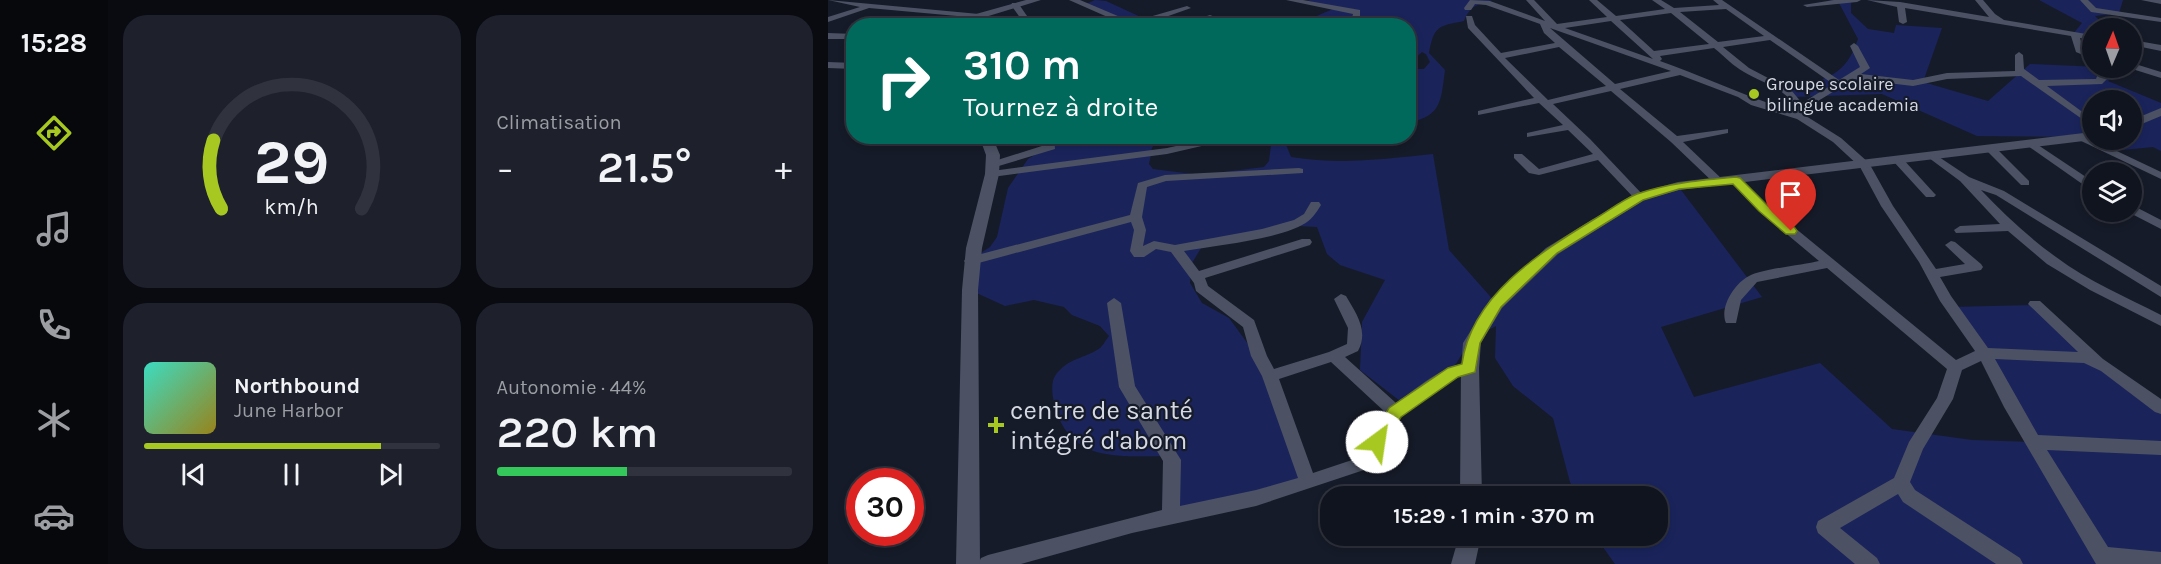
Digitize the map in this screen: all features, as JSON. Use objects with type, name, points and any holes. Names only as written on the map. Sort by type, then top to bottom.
[{"type":"street","points":[[832,0],[979,16]]},
{"type":"street","points":[[975,18],[1036,0]]},
{"type":"street","points":[[1073,0],[1117,18]]},
{"type":"street","points":[[1290,0],[1357,12],[1356,18]]},
{"type":"street","points":[[1530,0],[1555,27]]},
{"type":"street","points":[[1593,0],[1664,65]]},
{"type":"street","points":[[1656,0],[1674,10],[1714,46],[1753,75],[1788,92],[1801,112],[1865,165],[1887,206],[1932,274],[1945,298],[1984,353],[2010,403],[2105,560],[2161,561]]},
{"type":"street","points":[[1717,0],[1839,84]]},
{"type":"street","points":[[1808,5],[1857,0]]},
{"type":"street","points":[[1871,0],[2082,35]]},
{"type":"street","points":[[1979,0],[1992,16],[2009,24]]},
{"type":"street","points":[[2084,0],[2094,9],[2161,20]]},
{"type":"street","points":[[2145,0],[2161,2]]},
{"type":"street","points":[[1638,197],[1471,26],[1468,13],[1473,2],[1487,3],[1664,65],[1741,95],[1754,103],[1801,112],[1865,68],[1854,46]]},
{"type":"street","points":[[828,20],[865,3]]},
{"type":"street","points":[[1900,4],[1903,22]]},
{"type":"street","points":[[1016,5],[1025,18]]},
{"type":"street","points":[[1555,27],[1674,10],[1728,7]]},
{"type":"street","points":[[1156,18],[1187,8]]},
{"type":"street","points":[[1972,18],[1992,16]]},
{"type":"street","points":[[1543,23],[1547,31],[1561,45],[1675,140],[1719,182]]},
{"type":"street","points":[[2075,34],[2079,50],[2082,51]]},
{"type":"street","points":[[828,36],[846,37]]},
{"type":"street","points":[[1653,54],[1773,37]]},
{"type":"street","points":[[1500,56],[1561,45]]},
{"type":"street","points":[[2142,45],[2161,48]]},
{"type":"street","points":[[2019,55],[2017,68],[2022,73],[2082,116]]},
{"type":"street","points":[[828,65],[846,66]]},
{"type":"street","points":[[2142,69],[2161,75]]},
{"type":"street","points":[[1482,113],[1613,88],[1680,72]]},
{"type":"street","points":[[1853,76],[1913,83],[1947,76],[2022,73]]},
{"type":"street","points":[[2038,83],[2098,82],[2103,78]]},
{"type":"street","points":[[2142,120],[2161,112]]},
{"type":"street","points":[[1531,135],[1570,126]]},
{"type":"street","points":[[1675,140],[1724,131]]},
{"type":"street","points":[[1471,486],[1470,368],[1472,343],[1496,304],[1552,250],[1638,197],[1678,186],[2082,138]]},
{"type":"street","points":[[968,564],[971,261],[992,169],[993,155],[988,144]]},
{"type":"street","points":[[992,169],[1051,147],[1050,144]]},
{"type":"street","points":[[992,169],[1167,152],[1204,144]]},
{"type":"street","points":[[2032,144],[2082,179]]},
{"type":"street","points":[[1991,149],[2025,183]]},
{"type":"street","points":[[2112,150],[2161,176]]},
{"type":"street","points":[[1518,156],[1533,171],[1539,172],[1599,156]]},
{"type":"street","points":[[1933,156],[1964,179],[2012,228],[2052,261],[2095,287],[2161,321]]},
{"type":"street","points":[[1898,160],[1930,195]]},
{"type":"street","points":[[1299,171],[1156,180],[1142,185],[1136,218],[1140,230],[1136,251],[1139,254],[1154,244],[1175,249],[1230,240],[1289,226],[1308,216],[1316,206]]},
{"type":"street","points":[[1964,179],[2000,193],[2161,292]]},
{"type":"street","points":[[1736,180],[1763,208],[1955,368]]},
{"type":"street","points":[[2142,215],[2161,225]]},
{"type":"street","points":[[971,261],[1136,218]]},
{"type":"street","points":[[1960,230],[2012,228]]},
{"type":"street","points":[[1196,276],[1306,242]]},
{"type":"street","points":[[1932,274],[1976,267],[1952,245]]},
{"type":"street","points":[[1175,249],[1201,282],[1201,288],[1249,324],[1259,357],[1270,376],[1308,483]]},
{"type":"street","points":[[1731,319],[1734,299],[1753,279],[1831,263]]},
{"type":"street","points":[[1270,376],[1335,356],[1353,347],[1357,338],[1357,329],[1341,299]]},
{"type":"street","points":[[1114,303],[1127,387],[1173,460],[1171,517]]},
{"type":"street","points":[[2035,304],[2091,353],[2097,362]]},
{"type":"street","points":[[1870,564],[1825,527],[1901,483],[1915,447],[1945,399],[1955,368],[1984,353],[2086,357],[2097,362],[2161,408]]},
{"type":"street","points":[[1335,356],[1395,412]]},
{"type":"street","points":[[988,564],[1104,532],[1256,498],[1361,464],[1375,452],[1377,442],[1395,412],[1453,372],[1470,368]]},
{"type":"street","points":[[2034,442],[2161,448]]},
{"type":"street","points":[[1901,483],[1909,496],[2013,564]]},
{"type":"street","points":[[1463,564],[1468,546]]},
{"type":"shaded area","points":[[1095,0],[1106,1],[1143,18],[1110,18],[1084,5]]},
{"type":"shaded area","points":[[1307,0],[1492,0],[1474,7],[1464,21],[1448,24],[1435,32],[1429,53],[1445,70],[1441,98],[1434,111],[1416,121],[1416,69],[1424,69],[1430,62],[1426,54],[1422,52],[1416,58],[1416,18],[1312,18],[1333,9]]},
{"type":"shaded area","points":[[1829,0],[1851,0],[1851,13],[1868,29],[1894,33],[1896,25],[1942,28],[1923,82],[1988,101],[2030,64],[2082,66],[2082,78],[2111,78],[2108,81],[2130,90],[2082,90],[2082,139],[1977,136],[1882,94],[1793,97],[1788,92],[1834,74],[1847,61],[1858,39],[1839,3]]},
{"type":"shaded area","points":[[2039,0],[2123,0],[2119,13],[2095,16],[2097,18],[2082,18],[2082,23]]},
{"type":"shaded area","points":[[2082,23],[2082,37],[2021,26],[2073,34]]},
{"type":"shaded area","points":[[2142,95],[2161,103],[2161,151],[2153,147],[2142,148]]},
{"type":"shaded area","points":[[1053,144],[1155,144],[1149,164],[1153,169],[1200,175],[1264,167],[1269,161],[1271,144],[1286,144],[1291,157],[1327,161],[1433,154],[1449,250],[1496,303],[1546,253],[1639,197],[1678,186],[1762,297],[1661,327],[1694,397],[1820,363],[1892,429],[1972,440],[2033,442],[1951,307],[2038,305],[2091,353],[2161,406],[2161,564],[1615,564],[1602,546],[1668,546],[1668,486],[1572,486],[1553,418],[1513,386],[1495,358],[1496,326],[1471,339],[1442,387],[1400,401],[1360,370],[1362,322],[1385,280],[1340,265],[1327,254],[1317,227],[1278,225],[1201,248],[1192,263],[1190,283],[1202,303],[1229,318],[1256,355],[1304,479],[1165,517],[1173,456],[1119,456],[1087,448],[1074,439],[1063,426],[1055,407],[1052,387],[1055,376],[1070,362],[1099,349],[1109,336],[1100,326],[1072,315],[1064,307],[1034,300],[1005,306],[970,290],[970,260],[990,247],[997,237],[1008,188],[1028,159]]},
{"type":"place","name":"Groupe scolaire bilingue academia","points":[[1754,94]]},
{"type":"place","name":"centre de santé intégré d'abom","points":[[996,425]]},
{"type":"route","points":[[1377,442],[1395,412],[1453,372],[1470,368],[1472,343],[1496,304],[1521,278],[1552,250],[1638,197],[1678,186],[1736,180],[1763,208],[1791,231]]}]
